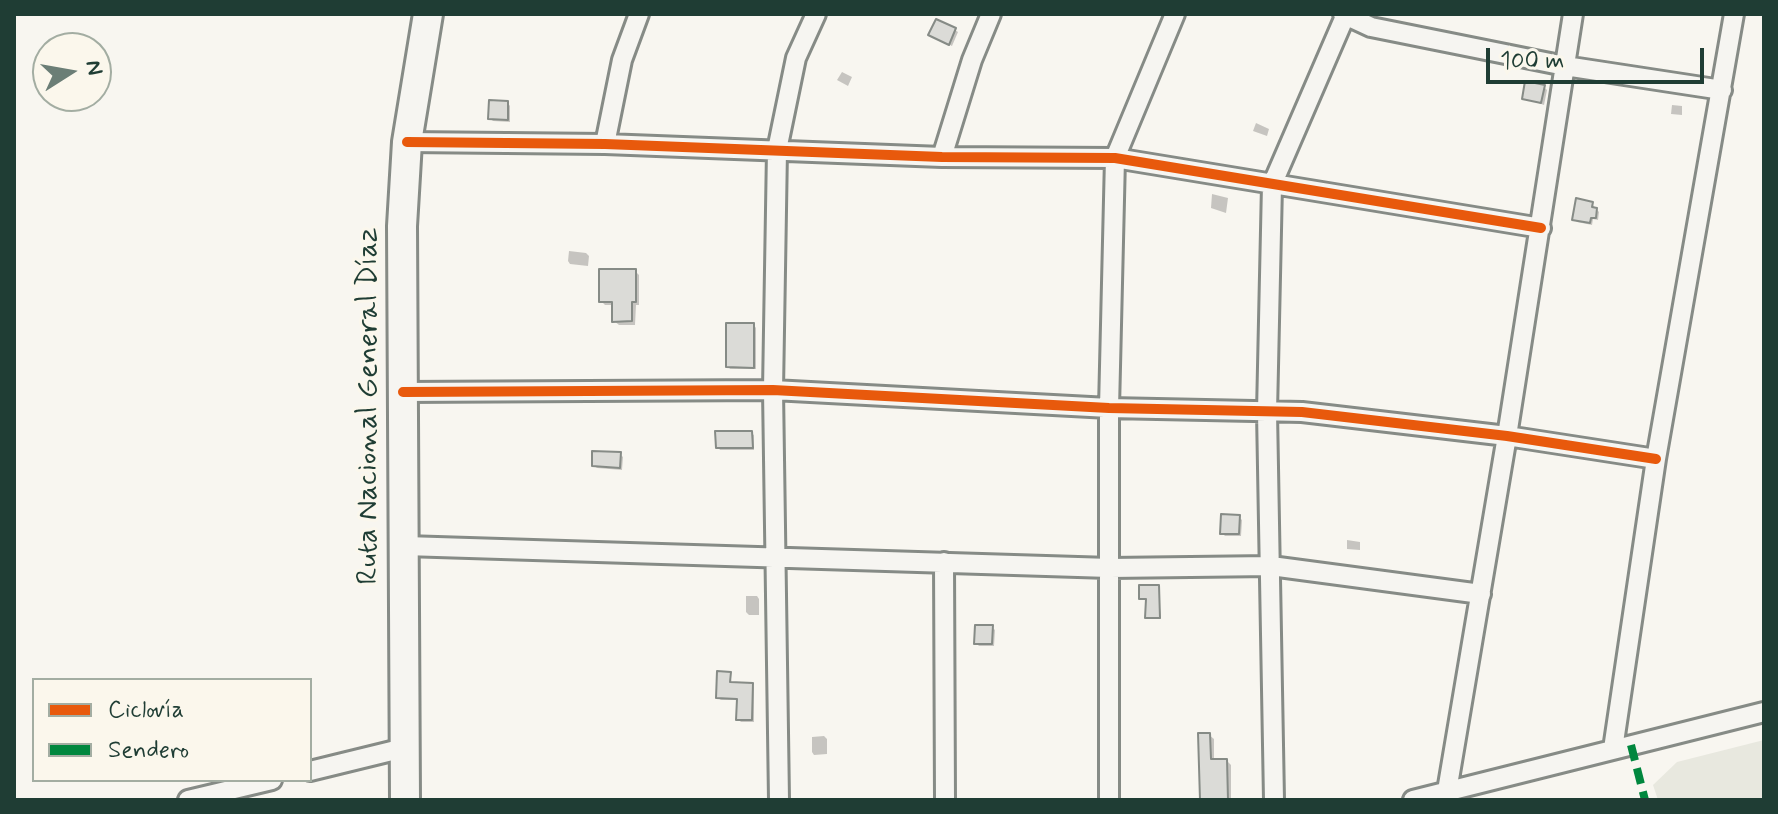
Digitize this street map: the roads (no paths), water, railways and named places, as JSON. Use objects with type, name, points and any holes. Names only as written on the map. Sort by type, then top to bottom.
[{"type":"highway","name":"Ruta Nacional General Díaz","points":[[405,800],[402,226],[407,142],[428,14]]},
{"type":"street","points":[[605,144],[622,60],[639,14]]},
{"type":"street","points":[[779,800],[773,390],[777,150],[796,58],[816,14]]},
{"type":"street","points":[[942,157],[972,60],[991,14]]},
{"type":"street","points":[[1109,800],[1109,408],[1115,158],[1175,14]]},
{"type":"street","points":[[1274,800],[1267,412],[1272,185],[1345,14],[1371,27],[1565,66],[1722,90]]},
{"type":"street","points":[[1447,791],[1541,228],[1573,14]]},
{"type":"street","points":[[1613,749],[1656,459],[1734,14]]},
{"type":"street","points":[[407,142],[605,144],[942,157],[1115,158],[1541,228]]},
{"type":"street","points":[[403,392],[773,390],[1109,408],[1302,412],[1507,436],[1656,459]]},
{"type":"street","points":[[405,546],[776,560],[1110,568],[1271,566],[1481,594]]},
{"type":"street","points":[[944,562],[945,800]]},
{"type":"street","points":[[1413,800],[1764,712]]},
{"type":"street","points":[[312,771],[404,748]]},
{"type":"street","points":[[188,800],[264,782]]}]
